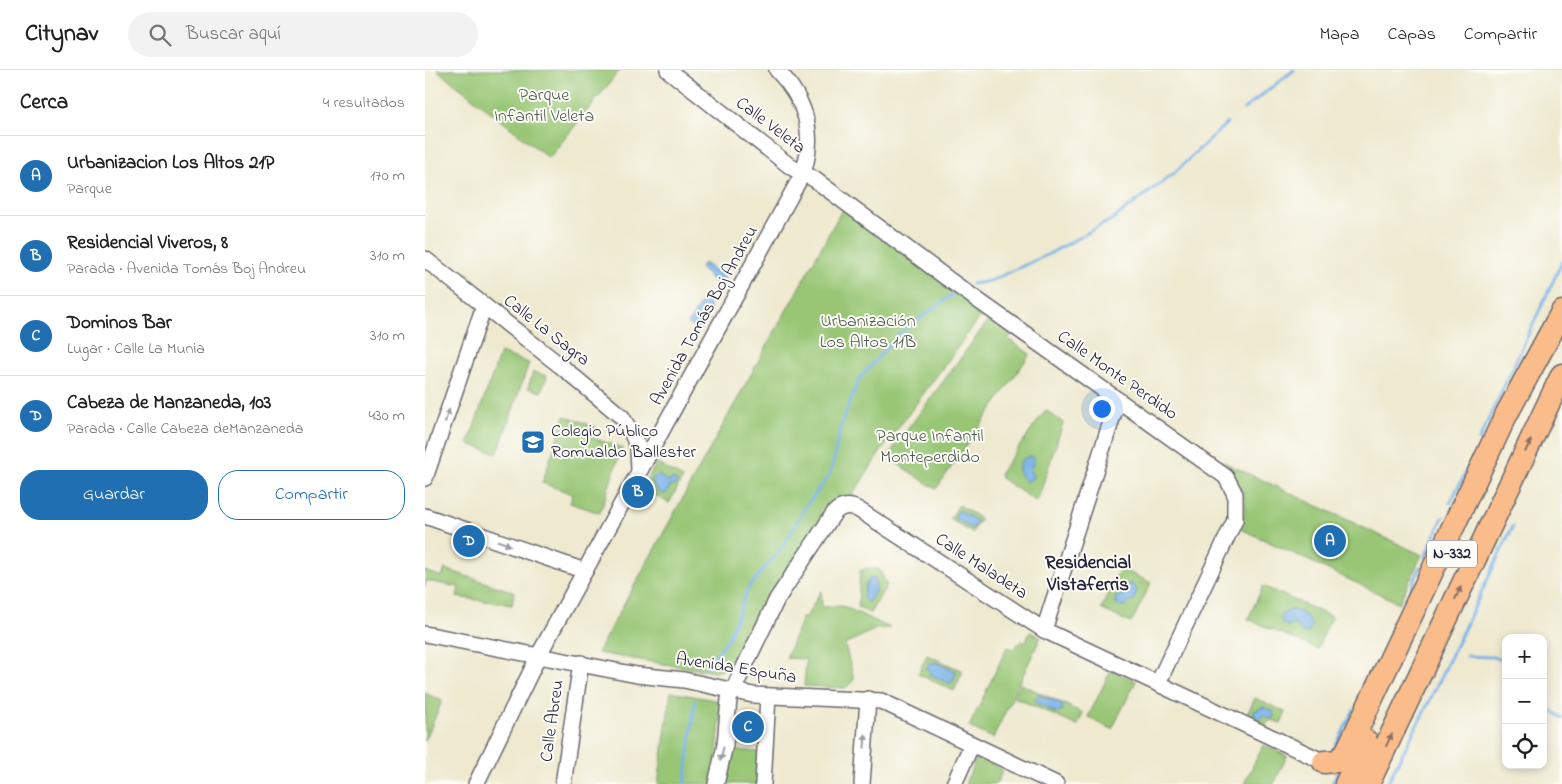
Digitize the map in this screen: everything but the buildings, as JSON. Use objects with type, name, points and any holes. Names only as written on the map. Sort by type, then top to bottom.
[{"type":"highway","points":[[1324,762],[1337,761],[1346,753],[1506,415],[1562,312]]},
{"type":"highway","name":"N-332","points":[[1346,784],[1482,489],[1549,358],[1562,327]]},
{"type":"highway","name":"N-332","points":[[1368,784],[1562,376]]},
{"type":"street","name":"Calle Veleta","points":[[668,70],[791,166],[803,173]]},
{"type":"street","name":"Avenida Tomás Boj Andreu","points":[[476,784],[502,727],[539,656],[803,173],[810,139],[806,114],[797,93],[777,70]]},
{"type":"street","name":"Calle Monte Perdido","points":[[803,173],[1221,472],[1231,485],[1235,494],[1235,520],[1158,683]]},
{"type":"street","name":"Calle La Sagra","points":[[425,259],[622,417],[635,440],[639,454],[639,474]]},
{"type":"street","points":[[425,478],[484,306]]},
{"type":"street","points":[[1044,630],[1118,400]]},
{"type":"street","points":[[635,440],[642,444],[651,443],[659,438]]},
{"type":"street","name":"Calle Maladeta","points":[[733,690],[782,591],[834,513],[848,506],[859,510],[1044,630],[1324,762]]},
{"type":"street","points":[[425,516],[585,571]]},
{"type":"street","name":"Avenida Espuña","points":[[425,634],[769,696],[841,701],[868,699],[887,704],[1056,784]]},
{"type":"street","name":"Calle Abreu","points":[[563,784],[581,663]]},
{"type":"street","points":[[716,784],[725,745],[729,699],[733,690]]},
{"type":"street","points":[[763,784],[769,696]]},
{"type":"street","points":[[863,784],[868,699]]},
{"type":"street","points":[[954,784],[972,744]]},
{"type":"green space","name":"Parque Infantil Veleta","points":[[437,70],[620,70],[549,158]]},
{"type":"green space","name":"Urbanización Los Altos 11B","points":[[843,208],[984,312],[881,451],[850,499],[841,499],[831,504],[784,576],[768,595],[740,657],[735,663],[729,668],[714,672],[597,653]]},
{"type":"green space","name":"Parque Infantil Monteperdido","points":[[991,317],[1012,333],[1008,339],[1030,354],[936,489],[887,457]]},
{"type":"green space","points":[[500,353],[529,363],[497,454],[468,444]]},
{"type":"green space","points":[[533,372],[547,376],[541,392],[528,388]]},
{"type":"green space","points":[[1046,410],[1063,423],[1037,502],[1001,478],[1000,473]]},
{"type":"green space","points":[[565,416],[596,427],[593,438],[622,448],[600,513],[570,503],[573,494],[542,483]]},
{"type":"green space","points":[[1211,456],[1422,555],[1399,603],[1239,528],[1244,516],[1244,496],[1234,478]]},
{"type":"green space","points":[[656,463],[683,478],[669,503],[643,488]]},
{"type":"green space","points":[[959,505],[981,519],[972,533],[950,519]]},
{"type":"green space","points":[[867,568],[879,569],[887,585],[870,613],[858,607],[860,571]]},
{"type":"green space","points":[[1120,568],[1151,583],[1131,623],[1101,609]]},
{"type":"green space","points":[[445,569],[514,592],[512,605],[457,597],[459,587],[426,581],[425,586],[425,571],[442,577]]},
{"type":"green space","points":[[1263,586],[1332,617],[1317,649],[1248,619]]},
{"type":"green space","points":[[821,591],[822,607],[843,606],[890,628],[876,629],[845,644],[854,680],[845,688],[804,686],[806,659],[786,658],[802,618],[806,617]]},
{"type":"green space","points":[[1030,632],[1041,637],[993,738],[969,727],[1007,647],[1013,649],[1021,641],[1025,643]]},
{"type":"green space","points":[[927,655],[963,671],[954,691],[918,674]]},
{"type":"green space","points":[[1111,670],[1136,681],[1112,729],[1088,717]]},
{"type":"green space","points":[[1021,684],[1083,713],[1077,726],[1014,697]]},
{"type":"green space","points":[[671,692],[720,701],[722,706],[713,784],[658,784]]},
{"type":"green space","points":[[425,693],[442,701],[425,741]]},
{"type":"green space","points":[[1255,698],[1286,712],[1281,723],[1271,720],[1265,725],[1246,716]]},
{"type":"green space","points":[[1263,745],[1287,756],[1274,784],[1244,784]]},
{"type":"green space","points":[[731,750],[760,752],[758,784],[724,784]]},
{"type":"green space","points":[[977,757],[1003,770],[996,784],[965,784]]},
{"type":"water","points":[[704,263],[724,276],[725,280],[721,284],[719,282],[717,284],[700,268]]},
{"type":"water","points":[[704,297],[711,302],[708,305],[711,308],[699,323],[702,326],[698,331],[688,324]]},
{"type":"water","points":[[1031,456],[1035,461],[1030,469],[1033,477],[1027,482],[1019,471],[1019,465],[1023,459]]},
{"type":"water","points":[[659,475],[668,482],[672,479],[677,481],[676,485],[670,486],[666,494],[660,493],[653,484],[653,478]]},
{"type":"water","points":[[959,510],[977,521],[972,529],[954,518]]},
{"type":"water","points":[[870,578],[875,579],[876,590],[868,603],[863,598],[866,584]]},
{"type":"water","points":[[1131,583],[1137,590],[1134,600],[1125,606],[1116,605],[1115,597],[1123,595],[1125,585]]},
{"type":"water","points":[[1289,610],[1300,612],[1308,619],[1312,626],[1309,632],[1302,633],[1295,624],[1287,626],[1282,623],[1281,615]]},
{"type":"water","points":[[930,662],[934,664],[935,662],[957,672],[951,684],[929,674],[930,671],[926,669]]},
{"type":"water","points":[[1038,695],[1061,703],[1063,710],[1056,713],[1037,703],[1035,698]]},
{"type":"water","points":[[1263,707],[1273,711],[1274,717],[1271,719],[1264,715],[1259,719],[1255,718],[1254,711]]},
{"type":"waterway","points":[[1244,109],[1294,70]]},
{"type":"waterway","points":[[972,284],[990,281],[1047,255],[1113,219],[1173,174],[1227,123]]},
{"type":"waterway","points":[[1479,440],[1562,262]]},
{"type":"waterway","points":[[705,668],[728,639],[748,588],[784,545],[804,509],[830,474],[842,422],[859,379],[900,333],[953,294]]},
{"type":"waterway","points":[[1450,503],[1469,466]]},
{"type":"waterway","points":[[1425,557],[1443,517]]},
{"type":"waterway","points":[[1387,784],[1430,700],[1513,526]]},
{"type":"waterway","points":[[1402,610],[1420,567]]},
{"type":"waterway","points":[[1467,656],[1493,657],[1502,660]]},
{"type":"waterway","points":[[685,784],[695,701]]},
{"type":"waterway","points":[[1547,707],[1562,718]]},
{"type":"waterway","points":[[1334,749],[1354,710]]},
{"type":"waterway","points":[[1332,784],[1339,769]]},
{"type":"place","name":"Colegio Público Romualdo Ballester","points":[[533,442]]},
{"type":"place","name":"Residencial Viveros, 8","points":[[638,492]]},
{"type":"place","name":"Cabeza de Manzaneda, 103","points":[[469,541]]},
{"type":"place","name":"Urbanizacion Los Altos 21P","points":[[1330,541]]},
{"type":"place","name":"Dominos Bar","points":[[748,727]]},
{"type":"district","name":"Residencial Vistaferris","points":[[1088,574]]}]
